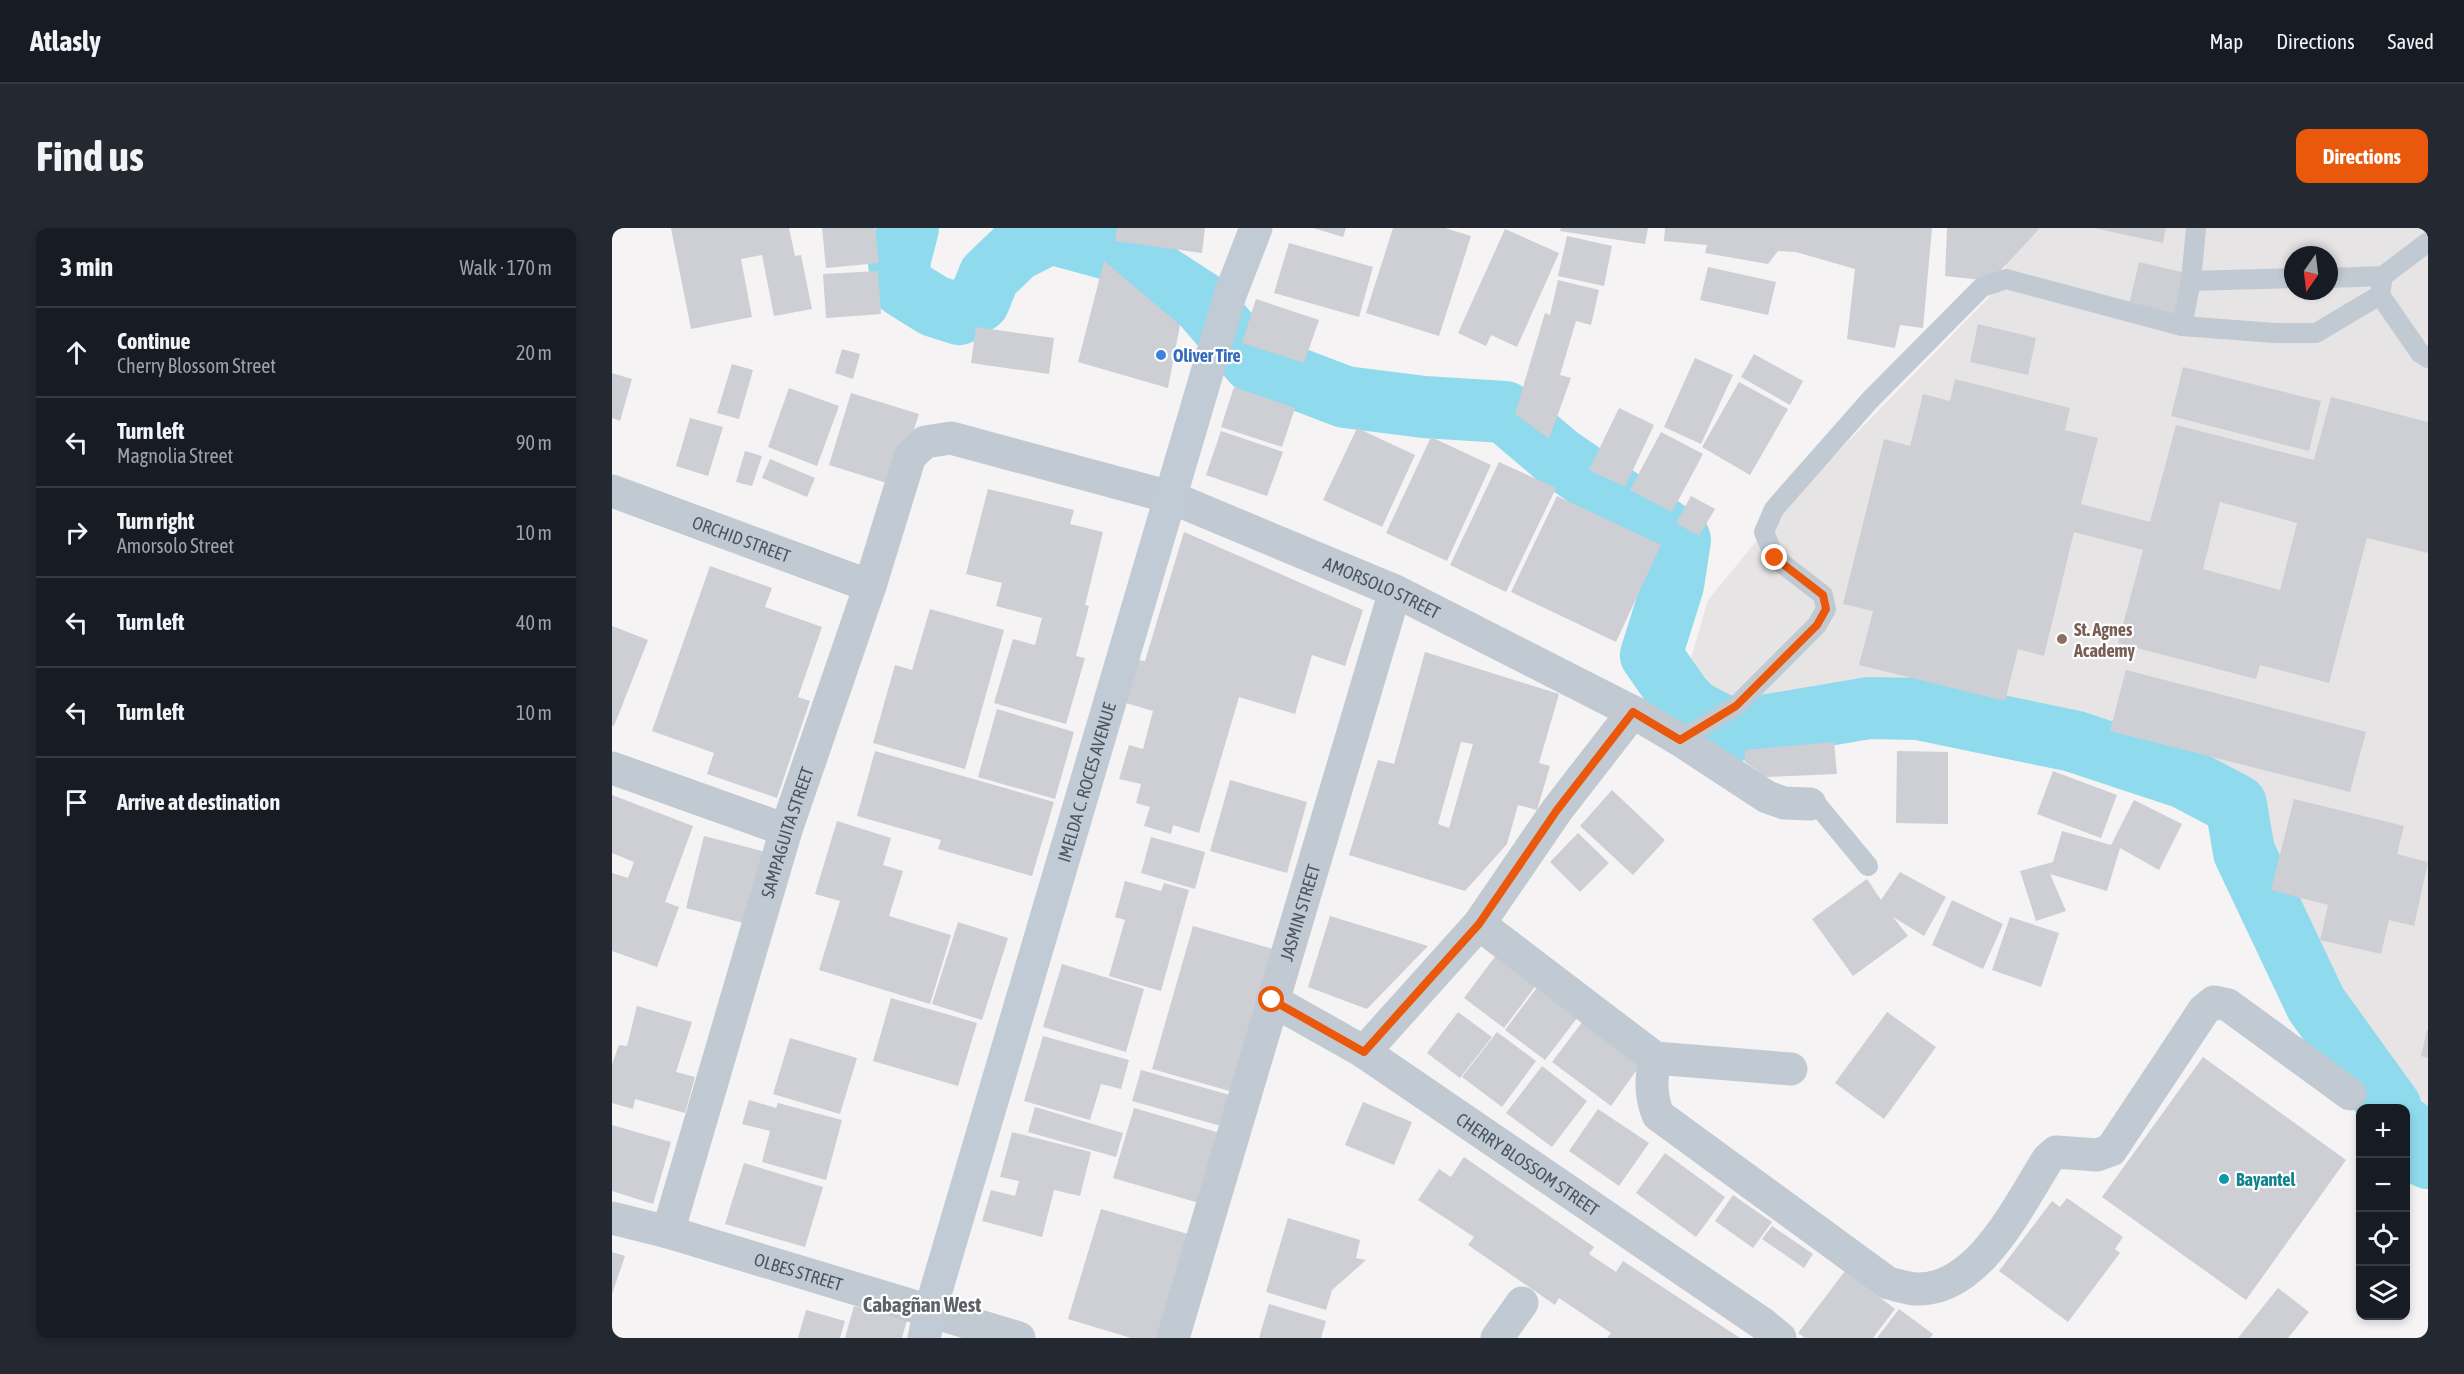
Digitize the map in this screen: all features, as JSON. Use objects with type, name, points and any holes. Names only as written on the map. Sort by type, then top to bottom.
[{"type":"main road","name":"IMELDA C. ROCES AVENUE","points":[[927,1324],[1230,295],[1256,228]]},
{"type":"street","name":"AMORSOLO STREET","points":[[925,442],[951,438],[1170,497],[1395,591],[1633,712],[1690,733],[1767,797],[1784,803],[1810,804]]},
{"type":"street","name":"SAMPAGUITA STREET","points":[[668,1232],[786,830],[870,586],[910,456],[925,442]]},
{"type":"street","name":"ORCHID STREET","points":[[612,491],[870,586]]},
{"type":"street","name":"JASMIN STREET","points":[[1173,1338],[1395,591]]},
{"type":"street","points":[[1364,1052],[1479,924],[1557,810],[1633,712]]},
{"type":"street","points":[[612,768],[786,830]]},
{"type":"street","points":[[1479,924],[1655,1058],[1791,1069]]},
{"type":"street","name":"CHERRY BLOSSOM STREET","points":[[1272,1000],[1364,1052],[1754,1317],[1780,1338]]},
{"type":"street","points":[[1655,1058],[1650,1084],[1652,1099],[1658,1114],[1888,1283],[1916,1289],[1939,1285],[1964,1273],[1987,1254],[2048,1159],[2055,1152],[2097,1155],[2111,1150],[2204,1010],[2214,1002],[2228,1005],[2350,1094]]},
{"type":"street","name":"OLBES STREET","points":[[612,1218],[668,1232],[927,1324],[1019,1338]]},
{"type":"street","points":[[1497,1338],[1522,1303]]},
{"type":"lane","points":[[2182,326],[2191,281],[2196,228]]},
{"type":"lane","points":[[1690,733],[1736,706],[1817,625],[1826,609],[1823,595],[1775,558],[1764,532],[1774,509],[1870,400],[1982,287],[2006,279],[2182,326],[2274,333],[2316,333],[2381,285],[2428,243]]},
{"type":"lane","points":[[2191,281],[2284,278]]},
{"type":"lane","points":[[2338,279],[2381,285]]},
{"type":"lane","points":[[2381,285],[2420,353],[2428,358]]},
{"type":"lane","points":[[1810,804],[1819,807],[1868,866]]},
{"type":"shaded area","name":"St. Agnes Academy","points":[[2016,228],[2428,228],[2428,1107],[2384,1056],[2274,909],[2271,890],[2245,804],[2169,768],[2050,719],[1889,695],[1743,712],[1685,679],[1708,600],[1787,504],[2001,285]]},
{"type":"building","points":[[671,228],[789,228],[795,256],[801,255],[812,309],[774,316],[762,255],[741,259],[752,317],[691,329]]},
{"type":"building","points":[[822,228],[875,228],[879,263],[826,268]]},
{"type":"building","points":[[1117,228],[1205,228],[1202,253],[1115,241]]},
{"type":"building","points":[[1313,228],[1346,228],[1343,237]]},
{"type":"building","points":[[1393,228],[1445,228],[1471,236],[1439,336],[1366,313]]},
{"type":"building","points":[[1561,228],[1648,228],[1645,244],[1560,231]]},
{"type":"building","points":[[1665,228],[1932,228],[1923,328],[1900,325],[1895,348],[1847,339],[1855,269],[1796,252],[1778,251],[1768,264],[1705,253],[1707,245],[1664,241]]},
{"type":"building","points":[[1947,228],[2040,228],[1991,281],[1945,276]]},
{"type":"building","points":[[2094,228],[2166,228],[2163,243]]},
{"type":"building","points":[[1505,229],[1559,253],[1517,347],[1491,335],[1486,346],[1458,333]]},
{"type":"building","points":[[1567,236],[1612,246],[1604,286],[1558,276]]},
{"type":"building","points":[[1289,243],[1373,267],[1359,317],[1274,293]]},
{"type":"building","points":[[1104,261],[1180,325],[1168,388],[1078,362]]},
{"type":"building","points":[[2139,262],[2186,273],[2176,316],[2129,305]]},
{"type":"building","points":[[1708,267],[1776,282],[1768,315],[1700,300]]},
{"type":"building","points":[[878,271],[881,314],[826,318],[823,274]]},
{"type":"building","points":[[1558,280],[1599,290],[1591,325],[1576,321],[1560,375],[1571,378],[1549,439],[1515,414],[1545,313],[1550,315]]},
{"type":"building","points":[[1256,299],[1319,320],[1304,363],[1242,343]]},
{"type":"building","points":[[1978,324],[2036,338],[2028,375],[1970,362]]},
{"type":"building","points":[[976,327],[1054,338],[1049,374],[971,363]]},
{"type":"building","points":[[842,349],[860,354],[853,379],[835,373]]},
{"type":"building","points":[[1754,354],[1803,381],[1790,405],[1741,377]]},
{"type":"building","points":[[1695,358],[1733,375],[1701,444],[1664,427]]},
{"type":"building","points":[[732,364],[753,370],[739,419],[717,413]]},
{"type":"building","points":[[2183,367],[2321,401],[2309,451],[2171,416]]},
{"type":"building","points":[[612,373],[632,379],[620,421],[612,418]]},
{"type":"building","points":[[1955,379],[2070,408],[2065,430],[2098,438],[2081,504],[2150,522],[2176,425],[2314,460],[2331,397],[2428,422],[2428,553],[2367,538],[2329,683],[2260,665],[2256,679],[2118,643],[2143,550],[2074,532],[2044,656],[2018,649],[2005,701],[1859,665],[1873,611],[1843,604],[1884,439],[1910,446],[1923,394],[1950,401]],"holes":[[[2220,502],[2297,523],[2280,590],[2203,569]]]},
{"type":"building","points":[[1739,382],[1788,409],[1750,475],[1702,447]]},
{"type":"building","points":[[1234,387],[1295,408],[1282,447],[1221,427]]},
{"type":"building","points":[[789,388],[839,406],[817,466],[768,447]]},
{"type":"building","points":[[851,393],[919,414],[896,486],[829,465]]},
{"type":"building","points":[[1619,408],[1654,425],[1625,487],[1589,470]]},
{"type":"building","points":[[690,418],[723,427],[708,476],[676,466]]},
{"type":"building","points":[[1357,428],[1415,455],[1382,527],[1323,500]]},
{"type":"building","points":[[1221,431],[1283,452],[1267,496],[1206,475]]},
{"type":"building","points":[[1661,432],[1703,454],[1672,512],[1630,490]]},
{"type":"building","points":[[1431,437],[1491,465],[1447,561],[1386,533]]},
{"type":"building","points":[[745,451],[762,456],[752,486],[736,482]]},
{"type":"building","points":[[770,459],[815,478],[807,497],[762,478]]},
{"type":"building","points":[[1499,462],[1556,488],[1506,592],[1450,565]]},
{"type":"building","points":[[988,489],[1074,510],[1070,524],[1103,532],[1085,605],[1089,606],[1076,656],[1085,658],[1066,724],[994,703],[1013,639],[1035,645],[1042,618],[996,606],[1002,583],[966,574]]},
{"type":"building","points":[[1557,496],[1661,545],[1616,642],[1511,592]]},
{"type":"building","points":[[1691,496],[1715,509],[1699,536],[1676,523]]},
{"type":"building","points":[[1184,532],[1363,610],[1345,666],[1312,655],[1295,714],[1239,697],[1199,833],[1173,825],[1171,834],[1144,826],[1150,807],[1136,803],[1141,784],[1119,779],[1129,745],[1143,749],[1153,711],[1126,703],[1138,660],[1145,661]]},
{"type":"building","points":[[710,566],[772,588],[765,607],[822,627],[798,697],[810,701],[777,798],[707,774],[714,753],[652,731]]},
{"type":"building","points":[[930,609],[1004,630],[965,769],[873,743],[895,665],[912,670]]},
{"type":"building","points":[[612,626],[648,640],[614,726],[612,725]]},
{"type":"building","points":[[1425,652],[1559,694],[1539,763],[1550,766],[1537,810],[1518,805],[1507,844],[1465,891],[1349,855],[1378,760],[1394,764]],"holes":[[[1461,742],[1473,744],[1449,828],[1438,824]]]},
{"type":"building","points":[[2126,670],[2366,732],[2350,792],[2110,731]]},
{"type":"building","points":[[997,709],[1074,732],[1055,799],[978,777]]},
{"type":"building","points":[[1834,742],[1837,774],[1766,777],[1745,762],[1745,750]]},
{"type":"building","points":[[875,751],[1054,802],[1032,876],[938,849],[941,840],[857,816]]},
{"type":"building","points":[[1897,751],[1948,752],[1948,824],[1896,823]]},
{"type":"building","points":[[2053,771],[2117,795],[2101,838],[2037,814]]},
{"type":"building","points":[[1230,780],[1307,802],[1287,873],[1210,851]]},
{"type":"building","points":[[1612,790],[1665,840],[1633,875],[1580,826]]},
{"type":"building","points":[[612,795],[693,826],[665,902],[679,907],[657,967],[612,951],[612,873],[628,878],[634,862],[612,853]]},
{"type":"building","points":[[2294,799],[2404,826],[2397,854],[2428,862],[2414,926],[2389,920],[2381,954],[2320,940],[2328,905],[2271,890]]},
{"type":"building","points":[[2134,800],[2182,824],[2159,870],[2120,848],[2107,891],[2050,874],[2066,911],[2036,921],[2020,871],[2053,862],[2062,831],[2111,845]]},
{"type":"building","points":[[837,821],[891,838],[883,865],[903,871],[889,916],[951,935],[930,1004],[819,970],[840,901],[815,894]]},
{"type":"building","points":[[1578,833],[1609,863],[1580,892],[1550,862]]},
{"type":"building","points":[[704,836],[766,852],[747,924],[686,908]]},
{"type":"building","points":[[1151,837],[1205,852],[1195,889],[1141,873]]},
{"type":"building","points":[[1900,872],[1946,897],[1924,936],[1893,917],[1908,936],[1853,976],[1812,919],[1867,879],[1881,900]]},
{"type":"building","points":[[1125,881],[1161,891],[1164,883],[1189,890],[1161,991],[1109,976],[1125,920],[1115,917]]},
{"type":"building","points":[[1952,900],[2003,924],[1983,969],[1932,945]]},
{"type":"building","points":[[1330,916],[1428,946],[1367,1009],[1308,987]]},
{"type":"building","points":[[2010,917],[2059,933],[2041,987],[1992,970]]},
{"type":"building","points":[[958,922],[1008,938],[982,1020],[932,1004]]},
{"type":"building","points":[[1193,926],[1280,951],[1240,1094],[1152,1069]]},
{"type":"building","points":[[1500,950],[1540,980],[1504,1028],[1464,998]]},
{"type":"building","points":[[1062,964],[1144,989],[1126,1052],[1043,1027]]},
{"type":"building","points":[[1541,982],[1581,1013],[1545,1060],[1505,1030]]},
{"type":"building","points":[[891,998],[977,1023],[958,1086],[873,1061]]},
{"type":"building","points":[[637,1006],[692,1022],[676,1072],[695,1077],[685,1113],[635,1099],[633,1109],[612,1103],[612,1064],[619,1045],[627,1046]]},
{"type":"building","points":[[1458,1012],[1492,1037],[1460,1078],[1427,1053]]},
{"type":"building","points":[[1887,1012],[1936,1047],[1884,1119],[1835,1083]]},
{"type":"building","points":[[1583,1021],[1641,1064],[1611,1106],[1552,1062]]},
{"type":"building","points":[[2428,1030],[2428,1058],[2421,1056]]},
{"type":"building","points":[[1497,1032],[1536,1061],[1502,1107],[1462,1077]]},
{"type":"building","points":[[1043,1036],[1129,1060],[1121,1089],[1101,1084],[1090,1120],[1024,1101]]},
{"type":"building","points":[[790,1038],[857,1058],[840,1114],[773,1094]]},
{"type":"building","name":"Bayantel","points":[[2203,1057],[2346,1160],[2246,1300],[2102,1197]]},
{"type":"building","points":[[1542,1066],[1587,1101],[1552,1147],[1506,1113]]},
{"type":"building","points":[[1141,1070],[1237,1097],[1228,1128],[1132,1101]]},
{"type":"building","points":[[749,1100],[776,1108],[778,1103],[842,1120],[826,1180],[762,1162],[770,1131],[742,1124]]},
{"type":"building","points":[[1363,1102],[1412,1122],[1394,1165],[1345,1145]]},
{"type":"building","points":[[1035,1107],[1123,1133],[1116,1157],[1028,1132]]},
{"type":"building","points":[[1134,1108],[1227,1135],[1206,1205],[1113,1178]]},
{"type":"building","points":[[1598,1109],[1649,1143],[1619,1186],[1569,1151]]},
{"type":"building","points":[[612,1125],[671,1142],[653,1204],[612,1191]]},
{"type":"building","points":[[1012,1132],[1091,1152],[1080,1196],[1054,1190],[1042,1237],[982,1221],[991,1190],[1015,1196],[1019,1181],[1000,1177]]},
{"type":"building","points":[[1665,1153],[1725,1197],[1696,1237],[1636,1193]]},
{"type":"building","points":[[1464,1157],[1594,1247],[1589,1254],[1616,1272],[1623,1261],[1740,1338],[1607,1338],[1611,1333],[1559,1298],[1555,1305],[1468,1245],[1474,1237],[1418,1200],[1439,1169],[1451,1177]]},
{"type":"building","points":[[744,1163],[823,1187],[805,1247],[725,1224]]},
{"type":"building","points":[[1733,1195],[1772,1222],[1753,1248],[1715,1221]]},
{"type":"building","points":[[2067,1198],[2123,1237],[2115,1249],[2120,1253],[2068,1322],[1999,1271],[2052,1201],[2060,1207]]},
{"type":"building","points":[[1101,1209],[1188,1234],[1158,1338],[1131,1338],[1068,1319]]},
{"type":"building","points":[[1288,1218],[1360,1240],[1356,1258],[1366,1260],[1332,1290],[1326,1310],[1266,1292]]},
{"type":"building","points":[[1772,1226],[1813,1254],[1804,1268],[1762,1239]]},
{"type":"building","points":[[612,1252],[625,1256],[612,1294]]},
{"type":"building","points":[[1845,1271],[1895,1309],[1873,1338],[1805,1338],[1798,1333]]},
{"type":"building","points":[[2278,1288],[2309,1312],[2288,1338],[2238,1338]]},
{"type":"building","points":[[1269,1304],[1326,1321],[1321,1338],[1259,1338]]},
{"type":"building","points":[[854,1306],[907,1320],[902,1338],[845,1338]]},
{"type":"building","points":[[1899,1309],[1933,1334],[1930,1338],[1877,1338]]},
{"type":"building","points":[[806,1310],[845,1321],[840,1338],[798,1338]]},
{"type":"waterway","points":[[908,228],[899,263],[902,286],[934,306],[959,314],[979,301],[989,276],[1015,251],[1050,233],[1127,254],[1201,302],[1253,362],[1345,397],[1424,407],[1505,412],[1558,457],[1680,540],[1673,585],[1651,655],[1681,698],[1694,711],[1733,731],[1869,708],[1918,709],[2073,741],[2185,778],[2236,805],[2244,852],[2316,1004],[2388,1104]]},
{"type":"waterway","points":[[2410,1133],[2428,1158]]},
{"type":"place","name":"Oliver Tire","points":[[1161,355]]},
{"type":"place","name":"St. Agnes Academy","points":[[2062,639]]},
{"type":"place","name":"Bayantel","points":[[2224,1179]]},
{"type":"district","name":"Cabagñan West","points":[[922,1304]]},
{"type":"route","points":[[1272,1000],[1364,1052],[1479,924],[1557,810],[1633,712],[1680,740],[1736,706],[1817,625],[1826,609],[1823,595],[1775,558]]}]
